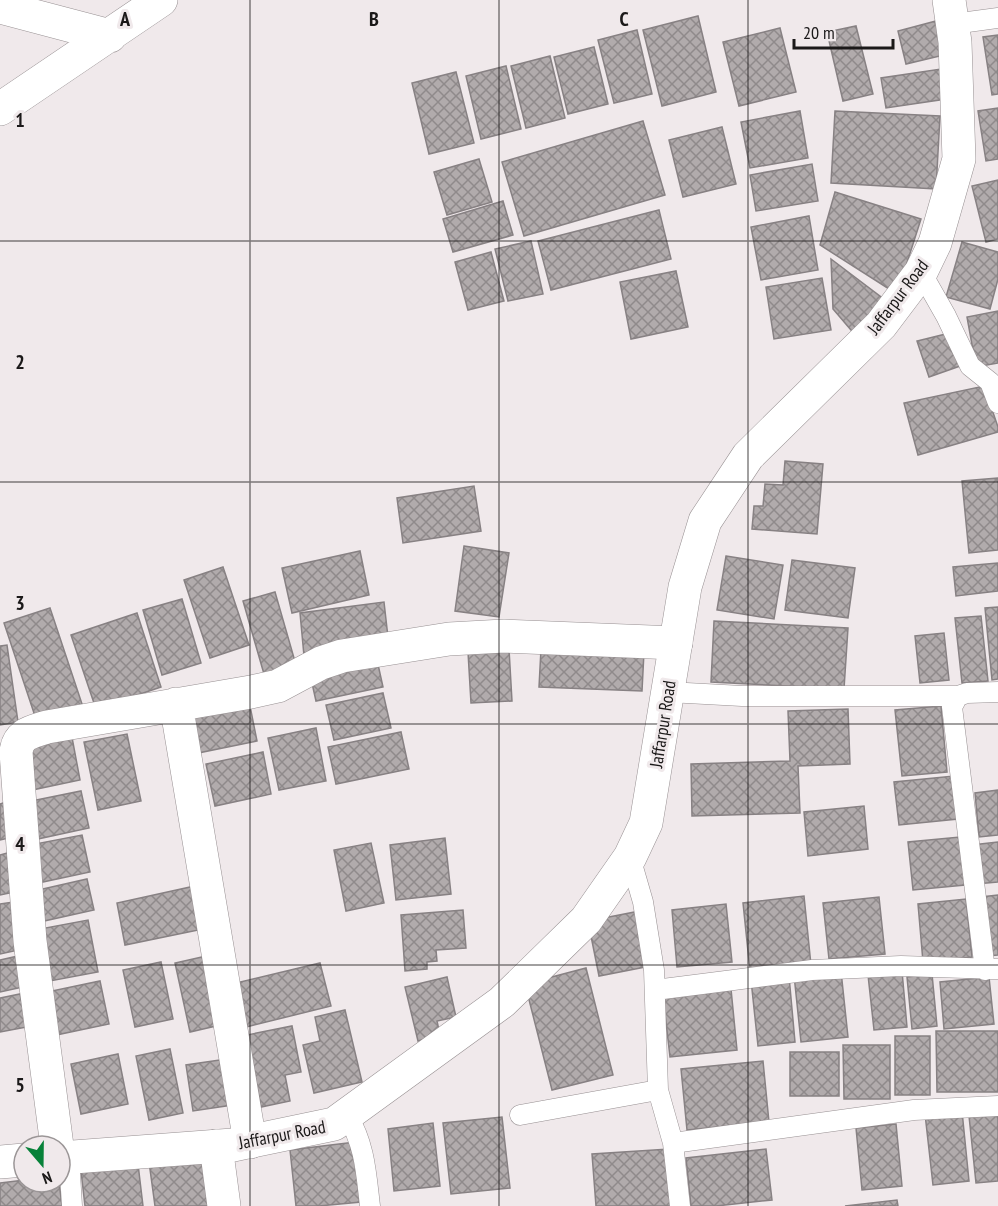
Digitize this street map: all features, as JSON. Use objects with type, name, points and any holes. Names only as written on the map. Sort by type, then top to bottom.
[{"type":"street","points":[[0,109],[161,0]]},
{"type":"street","points":[[0,7],[110,36]]},
{"type":"street","name":"Jaffarpur Road","points":[[72,1153],[216,1146],[250,1142],[334,1124],[501,1002],[586,920],[630,857],[646,823],[686,587],[705,521],[748,456],[881,325],[921,272],[935,243],[959,159],[951,12]]},
{"type":"street","points":[[59,1134],[30,941],[17,745],[20,738],[47,727],[278,686],[321,663],[342,657],[449,639],[504,636],[676,643]]},
{"type":"street","points":[[176,704],[250,1142]]},
{"type":"street","points":[[216,1146],[224,1206]]},
{"type":"lane","points":[[951,12],[998,18]]},
{"type":"lane","points":[[921,272],[946,316],[970,366],[990,382],[998,403]]},
{"type":"lane","points":[[668,692],[742,696],[958,696],[967,693],[998,692]]},
{"type":"lane","points":[[655,990],[812,970],[901,966],[992,969],[952,707],[958,696]]},
{"type":"lane","points":[[630,857],[643,902],[654,970],[658,1090],[673,1143],[680,1206]]},
{"type":"lane","points":[[520,1115],[658,1090]]},
{"type":"lane","points":[[673,1143],[914,1110],[998,1106]]},
{"type":"lane","points":[[347,1115],[363,1149],[370,1206]]},
{"type":"building","points":[[698,16],[716,92],[662,106],[643,30]]},
{"type":"building","points":[[936,21],[944,55],[906,64],[898,31]]},
{"type":"building","points":[[856,26],[873,94],[843,101],[827,32]]},
{"type":"building","points":[[780,28],[796,92],[739,106],[723,42]]},
{"type":"building","points":[[637,30],[652,94],[614,103],[598,40]]},
{"type":"building","points":[[998,35],[998,94],[992,95],[983,37]]},
{"type":"building","points":[[594,47],[608,104],[568,114],[554,57]]},
{"type":"building","points":[[550,56],[565,118],[526,128],[511,66]]},
{"type":"building","points":[[506,66],[521,129],[481,139],[466,76]]},
{"type":"building","points":[[941,69],[946,99],[886,108],[881,78]]},
{"type":"building","points":[[456,72],[474,143],[429,154],[412,83]]},
{"type":"building","points":[[998,108],[998,159],[986,161],[978,111]]},
{"type":"building","points":[[800,111],[808,158],[750,168],[741,122]]},
{"type":"building","points":[[835,111],[940,116],[936,189],[831,183]]},
{"type":"building","points":[[643,121],[665,195],[524,236],[502,162]]},
{"type":"building","points":[[722,127],[736,184],[683,197],[669,140]]},
{"type":"building","points":[[479,159],[492,202],[447,215],[434,172]]},
{"type":"building","points":[[812,164],[818,201],[756,211],[750,175]]},
{"type":"building","points":[[998,180],[998,239],[986,242],[972,186]]},
{"type":"building","points":[[835,192],[921,219],[897,294],[820,245]]},
{"type":"building","points":[[503,201],[513,235],[453,252],[443,219]]},
{"type":"building","points":[[659,210],[671,259],[551,290],[538,241]]},
{"type":"building","points":[[809,216],[818,270],[761,280],[751,227]]},
{"type":"building","points":[[531,241],[543,294],[508,301],[495,249]]},
{"type":"building","points":[[962,242],[998,252],[998,279],[990,309],[946,297]]},
{"type":"building","points":[[491,252],[504,301],[468,310],[455,262]]},
{"type":"building","points":[[831,259],[885,300],[857,337],[833,309]]},
{"type":"building","points":[[676,271],[688,327],[631,339],[620,282]]},
{"type":"building","points":[[822,278],[831,330],[774,339],[766,287]]},
{"type":"building","points":[[998,311],[998,363],[976,367],[967,317]]},
{"type":"building","points":[[950,333],[963,365],[929,377],[917,341]]},
{"type":"building","points":[[984,386],[998,432],[918,455],[904,403]]},
{"type":"building","points":[[785,461],[823,464],[817,534],[752,529],[754,506],[763,506],[765,484],[783,485]]},
{"type":"building","points":[[998,478],[998,550],[969,553],[962,481]]},
{"type":"building","points":[[474,486],[481,531],[403,543],[397,498]]},
{"type":"building","points":[[464,546],[509,553],[499,617],[455,611]]},
{"type":"building","points":[[360,551],[369,595],[292,613],[282,568]]},
{"type":"building","points":[[726,556],[783,565],[774,619],[717,610]]},
{"type":"building","points":[[792,560],[855,568],[848,618],[785,610]]},
{"type":"building","points":[[998,563],[998,591],[956,596],[953,567]]},
{"type":"building","points":[[223,567],[249,645],[210,658],[184,580]]},
{"type":"building","points":[[275,592],[296,665],[264,674],[243,601]]},
{"type":"building","points":[[182,599],[201,663],[162,675],[143,610]]},
{"type":"building","points":[[384,602],[389,646],[304,656],[300,613]]},
{"type":"building","points":[[998,607],[998,679],[992,680],[985,608]]},
{"type":"building","points":[[50,608],[83,707],[37,722],[4,623]]},
{"type":"building","points":[[137,613],[161,687],[96,709],[71,635]]},
{"type":"building","points":[[981,616],[988,681],[962,683],[955,618]]},
{"type":"building","points":[[714,621],[848,628],[844,689],[711,682]]},
{"type":"building","points":[[944,633],[949,680],[920,683],[915,636]]},
{"type":"building","points":[[7,645],[18,722],[0,725],[0,646]]},
{"type":"building","points":[[509,649],[512,701],[471,703],[468,652]]},
{"type":"building","points":[[541,649],[644,652],[642,691],[539,687]]},
{"type":"building","points":[[377,660],[383,687],[316,701],[310,674]]},
{"type":"building","points":[[383,693],[391,728],[334,740],[326,705]]},
{"type":"building","points":[[249,701],[257,741],[198,753],[190,714]]},
{"type":"building","points":[[941,706],[947,772],[902,776],[895,710]]},
{"type":"building","points":[[848,709],[850,764],[798,766],[800,813],[692,816],[691,764],[790,761],[788,711]]},
{"type":"building","points":[[316,728],[326,781],[279,790],[268,738]]},
{"type":"building","points":[[71,732],[80,780],[32,790],[22,742]]},
{"type":"building","points":[[401,732],[409,769],[336,784],[328,747]]},
{"type":"building","points":[[127,734],[141,801],[98,810],[84,742]]},
{"type":"building","points":[[263,752],[271,794],[215,806],[206,764]]},
{"type":"building","points":[[954,776],[958,819],[899,825],[894,782]]},
{"type":"building","points":[[998,790],[998,835],[979,837],[975,793]]},
{"type":"building","points":[[81,791],[89,828],[33,840],[26,802]]},
{"type":"building","points":[[6,802],[13,837],[0,840],[0,804]]},
{"type":"building","points":[[864,806],[868,849],[808,856],[804,812]]},
{"type":"building","points":[[82,835],[90,872],[38,883],[30,845]]},
{"type":"building","points":[[960,837],[965,885],[913,890],[908,842]]},
{"type":"building","points":[[445,838],[451,894],[396,900],[390,845]]},
{"type":"building","points":[[998,842],[998,882],[976,884],[972,845]]},
{"type":"building","points":[[371,843],[384,903],[346,911],[334,850]]},
{"type":"building","points":[[11,852],[19,891],[0,895],[0,855]]},
{"type":"building","points":[[87,879],[94,910],[44,921],[38,890]]},
{"type":"building","points":[[204,884],[213,927],[125,945],[117,903]]},
{"type":"building","points":[[998,895],[998,955],[987,956],[981,897]]},
{"type":"building","points":[[804,896],[811,965],[750,971],[743,903]]},
{"type":"building","points":[[879,897],[885,954],[829,959],[823,903]]},
{"type":"building","points":[[966,899],[972,957],[923,962],[918,904]]},
{"type":"building","points":[[13,902],[23,949],[0,954],[0,904]]},
{"type":"building","points":[[726,904],[732,962],[677,967],[672,910]]},
{"type":"building","points":[[463,910],[466,948],[436,950],[437,961],[427,962],[427,969],[405,971],[401,915]]},
{"type":"building","points":[[640,911],[651,966],[599,976],[588,921]]},
{"type":"building","points":[[88,920],[98,972],[50,981],[40,929]]},
{"type":"building","points":[[211,955],[225,1024],[190,1032],[175,963]]},
{"type":"building","points":[[18,956],[23,987],[0,992],[0,960]]},
{"type":"building","points":[[161,962],[173,1019],[135,1027],[123,970]]},
{"type":"building","points":[[320,963],[331,1006],[246,1027],[236,983]]},
{"type":"building","points":[[586,968],[613,1075],[552,1090],[525,984]]},
{"type":"building","points":[[841,971],[848,1037],[801,1042],[794,975]]},
{"type":"building","points":[[902,971],[907,1027],[874,1030],[868,975]]},
{"type":"building","points":[[932,974],[937,1026],[912,1029],[907,977]]},
{"type":"building","points":[[789,976],[795,1042],[758,1046],[751,980]]},
{"type":"building","points":[[447,977],[456,1017],[437,1021],[440,1035],[418,1041],[405,987]]},
{"type":"building","points":[[989,977],[994,1024],[944,1029],[940,982]]},
{"type":"building","points":[[100,981],[109,1024],[56,1035],[47,992]]},
{"type":"building","points":[[731,989],[737,1050],[670,1057],[663,996]]},
{"type":"building","points":[[20,994],[27,1027],[0,1032],[0,998]]},
{"type":"building","points":[[345,1010],[362,1082],[314,1093],[303,1045],[320,1041],[315,1017]]},
{"type":"building","points":[[292,1026],[301,1072],[285,1075],[290,1101],[261,1107],[247,1035]]},
{"type":"building","points":[[936,1031],[998,1031],[998,1092],[937,1092]]},
{"type":"building","points":[[895,1036],[930,1036],[930,1095],[895,1095]]},
{"type":"building","points":[[843,1045],[890,1045],[890,1099],[844,1099]]},
{"type":"building","points":[[170,1049],[183,1113],[149,1120],[136,1056]]},
{"type":"building","points":[[790,1052],[839,1052],[839,1096],[790,1096]]},
{"type":"building","points":[[118,1054],[128,1104],[81,1114],[71,1064]]},
{"type":"building","points":[[233,1058],[239,1104],[193,1111],[186,1065]]},
{"type":"building","points":[[763,1061],[769,1122],[687,1130],[681,1069]]},
{"type":"building","points":[[962,1111],[969,1181],[933,1185],[925,1114]]},
{"type":"building","points":[[998,1113],[998,1181],[976,1183],[969,1116]]},
{"type":"building","points":[[502,1117],[510,1188],[451,1194],[443,1123]]},
{"type":"building","points":[[433,1123],[440,1186],[394,1191],[388,1129]]},
{"type":"building","points":[[896,1124],[902,1186],[862,1190],[856,1128]]},
{"type":"building","points":[[355,1142],[361,1202],[296,1206],[290,1150]]},
{"type":"building","points":[[669,1149],[673,1206],[596,1206],[592,1154]]},
{"type":"building","points":[[766,1149],[772,1200],[716,1206],[691,1206],[686,1158]]},
{"type":"building","points":[[206,1154],[213,1206],[155,1206],[149,1162]]},
{"type":"building","points":[[138,1164],[143,1206],[85,1206],[81,1171]]},
{"type":"building","points":[[12,1182],[12,1194],[60,1194],[62,1206],[0,1206],[0,1183]]},
{"type":"building","points":[[897,1200],[898,1206],[845,1206]]}]
